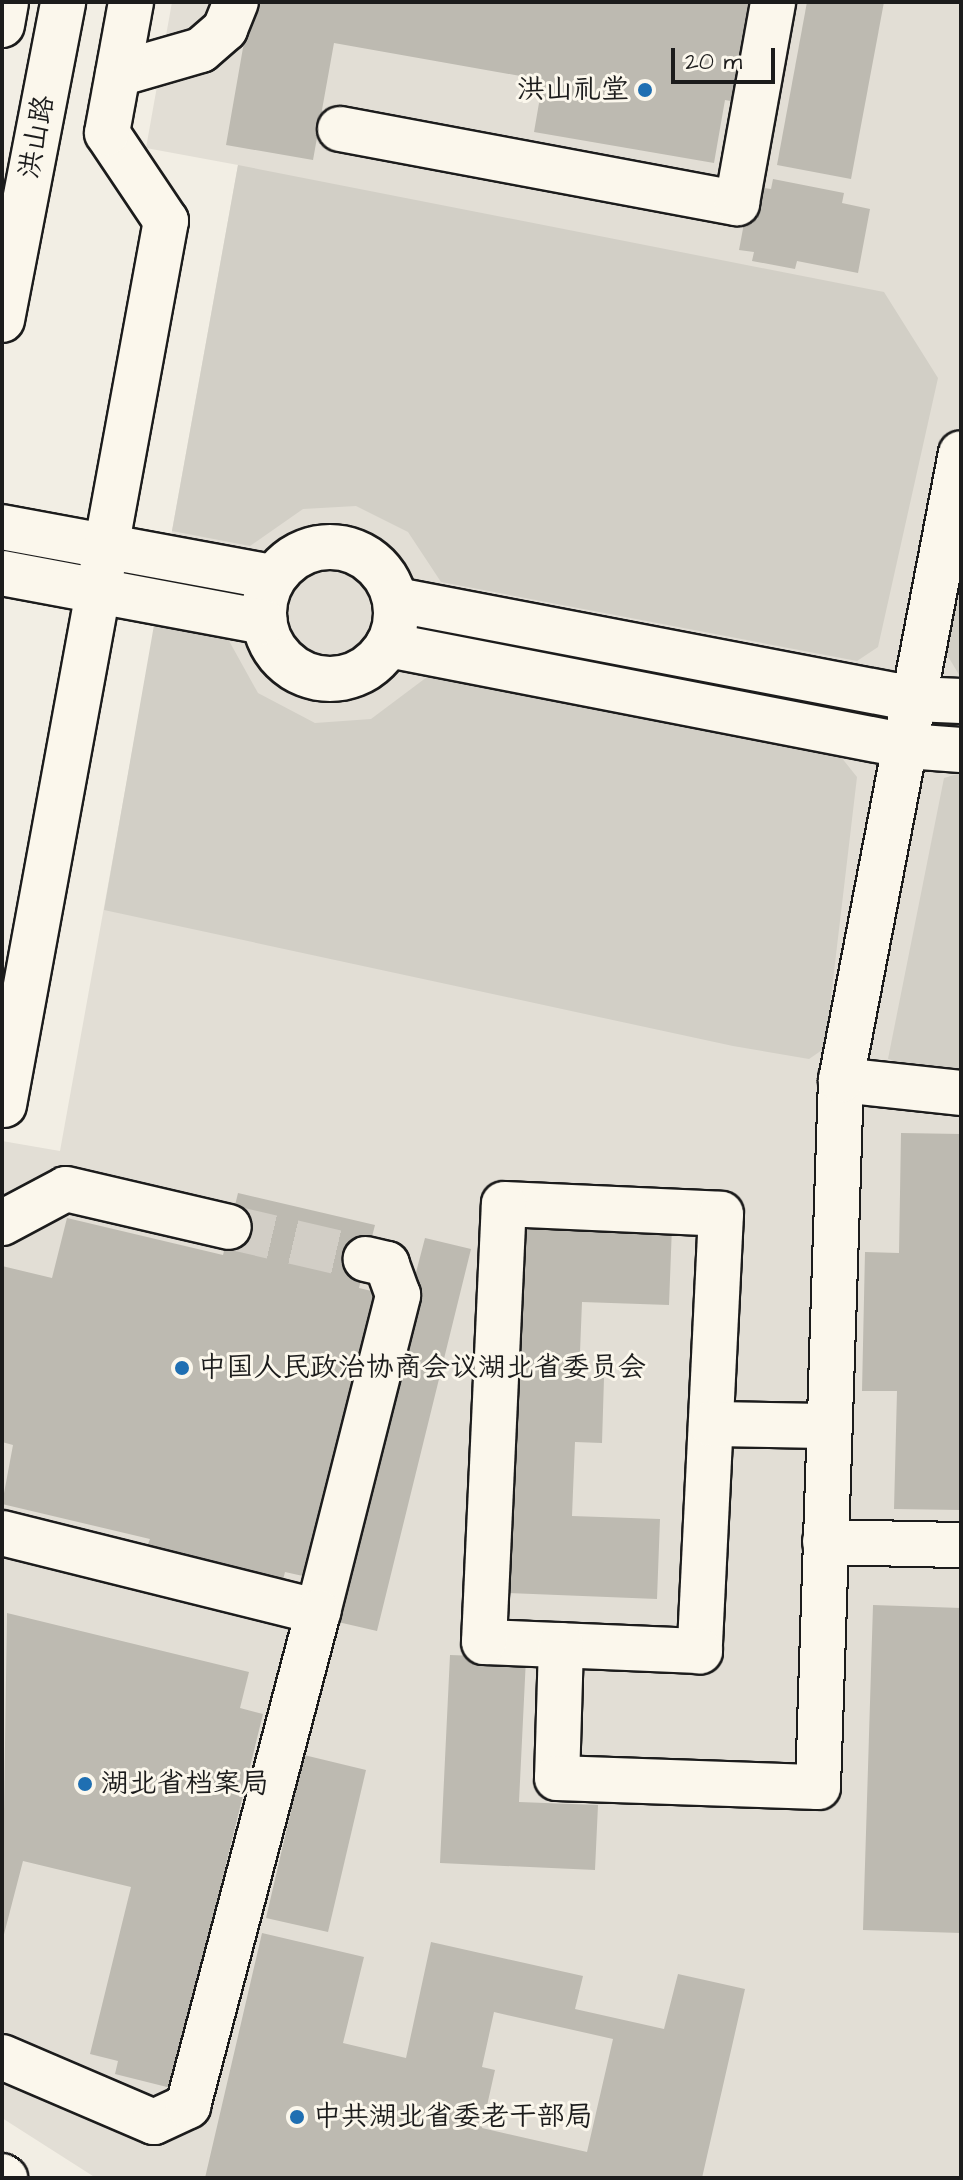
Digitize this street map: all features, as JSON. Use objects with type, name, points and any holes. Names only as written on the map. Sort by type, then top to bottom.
[{"type":"main road","points":[[2,25],[6,2]]},
{"type":"main road","name":"洪山路","points":[[2,320],[63,2]]},
{"type":"main road","points":[[4,1105],[166,221],[107,133],[131,2]]},
{"type":"main road","points":[[118,74],[196,53],[225,29],[236,2]]},
{"type":"main road","points":[[340,129],[737,203],[773,2]]},
{"type":"main road","points":[[561,1645],[557,1778],[818,1787],[841,1080],[961,453]]},
{"type":"main road","points":[[2,527],[272,577]]},
{"type":"main road","points":[[342,548],[378,567],[397,600],[388,645],[359,673],[318,679],[281,659],[264,622],[272,577],[302,553],[342,548]]},
{"type":"main road","points":[[2,573],[264,622]]},
{"type":"main road","points":[[397,600],[914,699],[961,701]]},
{"type":"main road","points":[[388,645],[907,746],[961,750]]},
{"type":"main road","points":[[841,1080],[961,1093]]},
{"type":"main road","points":[[2,1223],[66,1189],[229,1227]]},
{"type":"main road","points":[[504,1204],[721,1214],[711,1424],[700,1651],[484,1642],[504,1204]]},
{"type":"main road","points":[[2,2057],[154,2122],[188,2106],[398,1295],[387,1264],[366,1259]]},
{"type":"main road","points":[[711,1424],[828,1426]]},
{"type":"main road","points":[[2,1533],[318,1612]]},
{"type":"main road","points":[[825,1542],[961,1545]]},
{"type":"shaded area","points":[[172,2],[961,2],[961,2178],[96,2178],[2,2118],[2,1141],[60,1151],[238,165],[146,148]]},
{"type":"shaded area","points":[[238,165],[884,292],[938,378],[878,647],[857,661],[441,582],[408,532],[356,506],[303,509],[250,546],[172,531]]},
{"type":"shaded area","points":[[961,540],[961,678],[940,643]]},
{"type":"shaded area","points":[[154,625],[228,639],[258,693],[315,723],[371,719],[427,677],[841,757],[857,777],[825,1048],[809,1059],[733,1046],[104,910]]},
{"type":"shaded area","points":[[961,773],[961,1075],[938,1074],[888,1059],[944,778]]},
{"type":"building","name":"洪山礼堂","points":[[251,2],[765,2],[747,104],[725,100],[714,163],[534,132],[543,80],[334,43],[313,160],[226,145]]},
{"type":"building","points":[[807,2],[884,2],[851,179],[777,165]]},
{"type":"building","points":[[773,179],[844,193],[842,203],[870,209],[858,273],[797,261],[795,269],[752,261],[754,252],[739,250],[751,186],[771,189]]},
{"type":"building","points":[[901,1133],[961,1134],[961,1510],[894,1509],[897,1391],[862,1391],[865,1252],[899,1253]]},
{"type":"building","name":"中国人民政治协商会议湖北省委员会","points":[[238,1193],[375,1225],[359,1288],[380,1293],[312,1578],[285,1572],[283,1580],[147,1547],[150,1539],[2,1504],[13,1445],[2,1442],[2,1266],[52,1278],[67,1218],[223,1255]]},
{"type":"building","points":[[520,1221],[672,1226],[669,1305],[582,1302],[579,1377],[604,1378],[602,1443],[575,1442],[572,1516],[660,1519],[657,1599],[505,1593]]},
{"type":"building","points":[[425,1238],[471,1249],[377,1631],[338,1622],[420,1286],[413,1284]]},
{"type":"building","points":[[873,1605],[961,1608],[961,1933],[863,1930]]},
{"type":"building","points":[[7,1613],[249,1672],[240,1708],[263,1714],[171,2088],[115,2074],[118,2061],[90,2054],[131,1887],[23,1861],[2,1942]]},
{"type":"building","points":[[450,1655],[526,1658],[519,1802],[598,1805],[595,1870],[440,1863]]},
{"type":"building","points":[[304,1755],[366,1770],[328,1932],[266,1918]]},
{"type":"building","points":[[262,1933],[364,1957],[343,2043],[406,2058],[431,1942],[583,1976],[575,2009],[664,2029],[678,1974],[745,1989],[702,2178],[205,2178]],"holes":[[[494,2012],[613,2039],[587,2152],[482,2128],[495,2070],[482,2067]]]},
{"type":"tunnel","points":[[229,1227],[366,1259]]},
{"type":"place","name":"洪山礼堂","points":[[645,90]]},
{"type":"place","name":"中国人民政治协商会议湖北省委员会","points":[[182,1368]]},
{"type":"place","name":"湖北省档案局","points":[[85,1784]]},
{"type":"place","name":"中共湖北省委老干部局","points":[[297,2117]]}]
